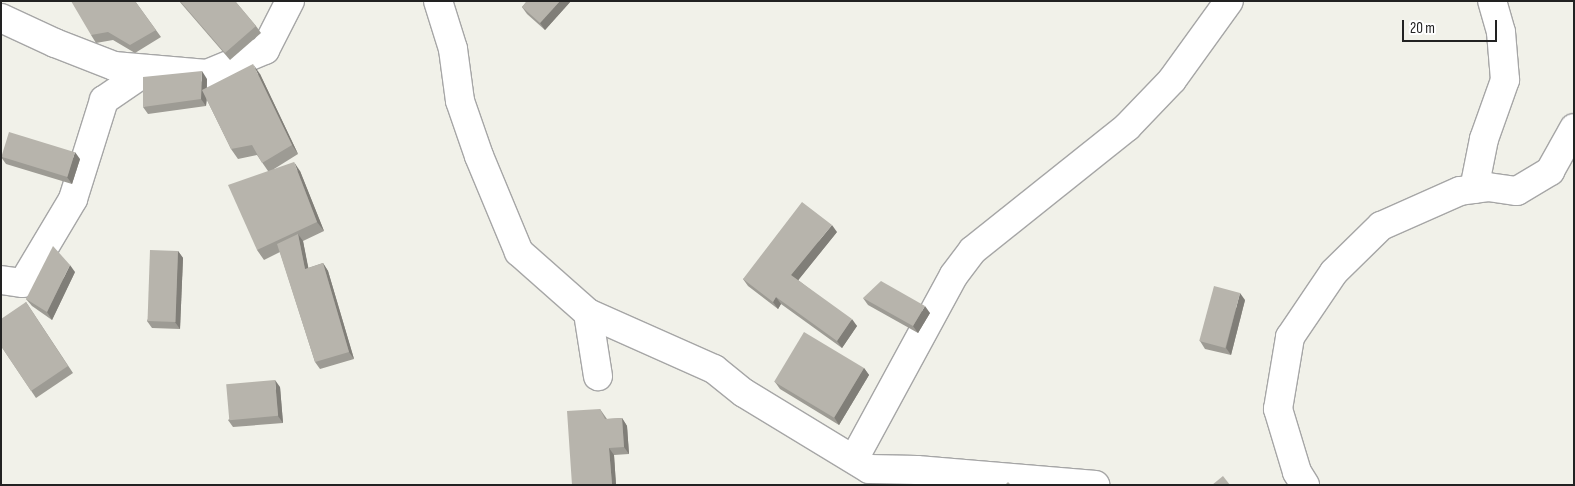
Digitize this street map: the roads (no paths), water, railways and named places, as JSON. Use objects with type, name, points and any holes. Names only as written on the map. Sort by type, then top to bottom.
[{"type":"street","points":[[1,18],[55,43],[114,66],[207,74],[265,50],[290,1]]},
{"type":"street","points":[[438,1],[453,49],[460,101],[479,156],[519,252],[588,313],[714,369],[744,394],[869,469],[917,470],[1095,485]]},
{"type":"street","points":[[854,459],[954,275],[972,250],[1126,127],[1172,80],[1229,1]]},
{"type":"street","points":[[1474,189],[1484,139],[1505,80],[1501,32],[1492,1]]},
{"type":"street","points":[[1,280],[23,283],[73,199],[104,100],[148,70]]},
{"type":"street","points":[[1305,485],[1297,472],[1278,409],[1290,337],[1334,272],[1381,226],[1460,191],[1488,187],[1517,191],[1550,171],[1574,128]]},
{"type":"street","points":[[588,313],[598,376]]}]
